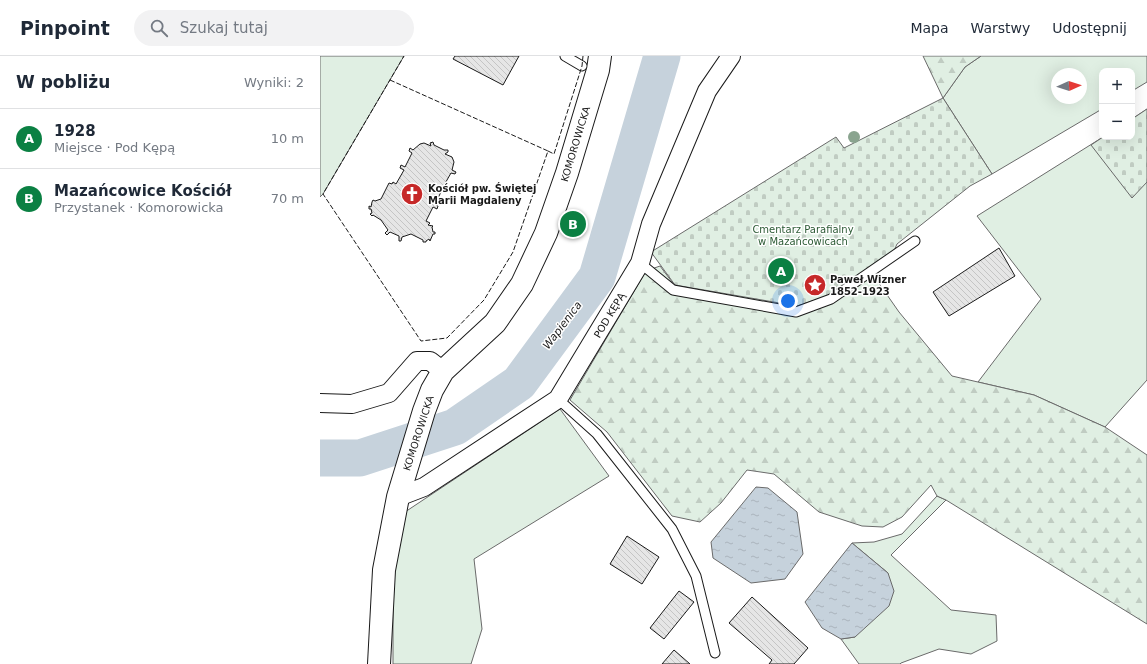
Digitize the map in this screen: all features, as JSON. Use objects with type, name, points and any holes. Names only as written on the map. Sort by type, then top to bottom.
[{"type":"street","name":"POD KĘPĄ","points":[[398,497],[424,487],[558,399],[640,263],[651,224],[707,91],[730,56]]},
{"type":"street","name":"KOMOROWICKA","points":[[379,664],[384,570],[398,497],[424,411],[432,390],[443,371],[495,324],[522,284],[546,233],[567,173],[598,70],[591,61]]},
{"type":"street","points":[[320,403],[352,404],[389,393],[417,360],[430,361],[443,371]]},
{"type":"lane","points":[[565,56],[591,61]]},
{"type":"lane","points":[[640,263],[672,290],[796,312],[831,299],[915,241]]},
{"type":"lane","points":[[558,399],[598,434],[672,529],[696,576],[715,652]]},
{"type":"green space","points":[[320,56],[404,56],[320,197]]},
{"type":"green space","points":[[923,56],[981,56],[965,67],[943,98]]},
{"type":"green space","points":[[981,56],[1147,56],[1147,82],[1135,89],[1135,68],[1099,68],[1099,111],[992,174],[943,98],[965,67]]},
{"type":"green space","name":"Cmentarz Parafialny w Mazańcowicach","points":[[943,98],[992,174],[970,186],[897,244],[893,253],[828,296],[797,306],[675,285],[651,252],[836,137],[844,148]]},
{"type":"green space","points":[[1147,109],[1147,380],[1105,427],[1034,395],[978,382],[1041,299],[977,216],[1099,140],[1135,140],[1135,117]]},
{"type":"green space","points":[[1147,109],[1147,182],[1132,198],[1091,145],[1099,140],[1135,140],[1135,117]]},
{"type":"green space","points":[[660,266],[675,286],[869,269],[899,312],[952,376],[1034,395],[1105,427],[1147,455],[1147,624],[946,500],[937,496],[931,485],[902,517],[883,527],[862,526],[819,512],[774,474],[747,470],[721,503],[700,522],[672,516],[607,432],[570,400],[646,271]]},
{"type":"green space","points":[[560,409],[609,476],[474,559],[482,629],[471,664],[393,664],[393,571],[405,512]]},
{"type":"green space","points":[[937,496],[946,500],[891,555],[951,610],[996,615],[997,641],[971,654],[939,649],[900,664],[859,664],[841,639],[855,637],[888,573],[852,543],[874,542],[902,534]]},
{"type":"water","points":[[756,487],[768,488],[797,512],[803,554],[785,579],[751,583],[713,558],[711,542]]},
{"type":"water","points":[[852,543],[888,573],[894,591],[889,606],[855,637],[841,639],[822,628],[805,602]]},
{"type":"building","points":[[455,56],[519,56],[503,85],[453,59]]},
{"type":"building","name":"Kościół pw. Świętej Marii Magdaleny","points":[[433,142],[434,145],[444,150],[448,150],[445,154],[452,157],[454,162],[452,170],[456,172],[455,174],[451,173],[443,187],[447,189],[446,191],[442,190],[435,204],[438,206],[437,209],[433,207],[426,221],[430,223],[428,225],[433,226],[433,232],[435,232],[435,234],[433,234],[430,241],[429,239],[426,242],[423,242],[423,240],[411,234],[402,237],[401,241],[399,241],[399,236],[390,232],[387,235],[385,233],[388,230],[381,220],[370,214],[372,213],[369,206],[371,207],[373,200],[375,201],[381,199],[389,183],[392,184],[393,182],[396,184],[404,170],[400,168],[401,165],[405,167],[412,153],[409,151],[410,148],[413,150],[420,144],[424,143],[431,146],[430,143]]},
{"type":"building","points":[[999,248],[1015,276],[949,316],[933,292]]},
{"type":"building","points":[[627,536],[659,557],[642,584],[610,564]]},
{"type":"building","points":[[679,591],[694,602],[664,639],[650,628]]},
{"type":"building","points":[[752,597],[808,648],[794,664],[769,664],[772,660],[729,623]]},
{"type":"building","points":[[674,650],[690,664],[662,664]]},
{"type":"waterway","name":"Wapienica","points":[[320,458],[360,458],[455,427],[519,383],[597,277],[662,56]]},
{"type":"fence","points":[[390,80],[548,151],[513,252],[484,300],[447,338],[421,341],[323,194],[404,56]]},
{"type":"fence","points":[[548,151],[554,154],[582,66],[583,56]]},
{"type":"place","name":"Kościół pw. Świętej Marii Magdaleny","points":[[412,194]]},
{"type":"place","name":"Mazańcowice Kościół","points":[[573,224]]},
{"type":"place","name":"1928","points":[[781,271]]},
{"type":"place","name":"Paweł Wizner 1852-1923","points":[[815,285]]}]
